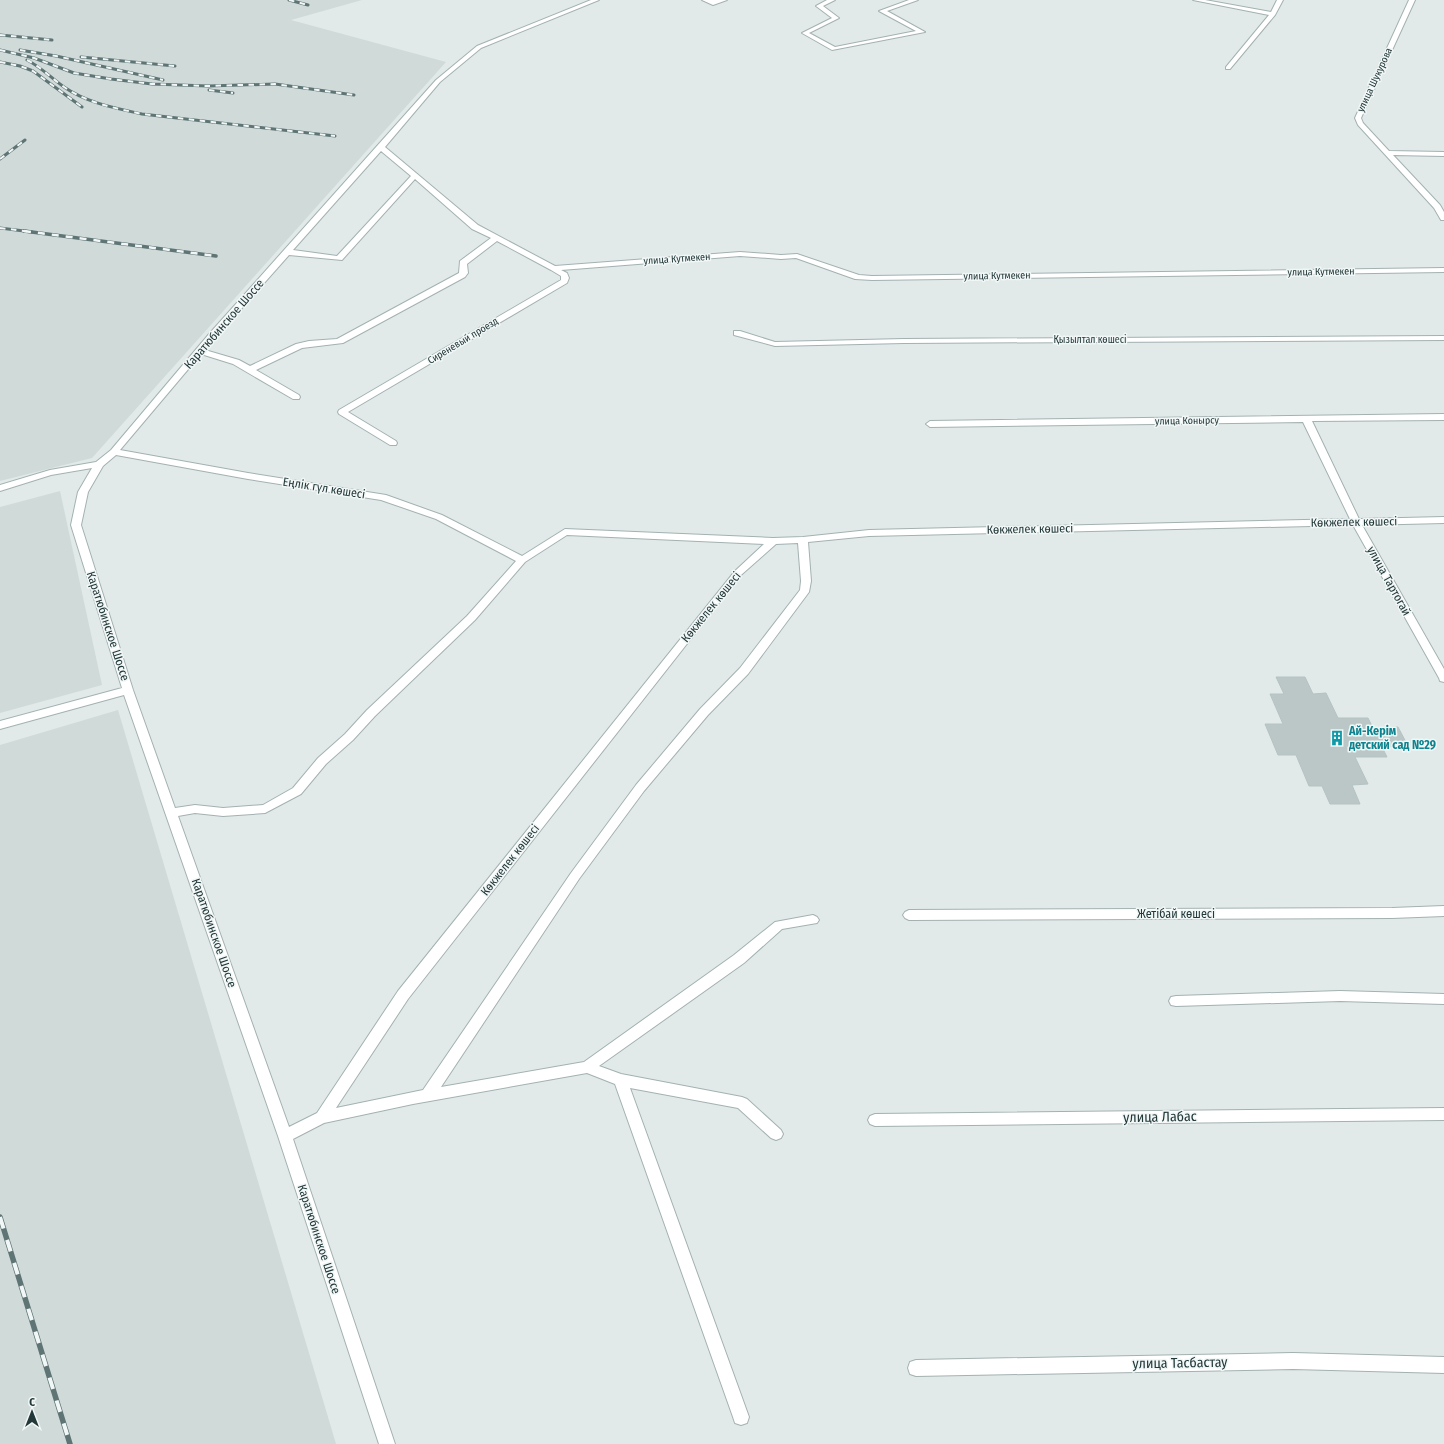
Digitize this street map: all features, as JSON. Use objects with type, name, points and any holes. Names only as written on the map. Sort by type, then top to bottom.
[{"type":"street","name":"Каратюбинское Шоссе","points":[[387,1444],[285,1136],[128,690],[76,525],[83,492],[99,464],[114,452],[286,252],[381,147],[438,81],[479,47],[596,0]]},
{"type":"street","points":[[705,0],[713,3],[724,0]]},
{"type":"street","points":[[832,0],[819,6],[836,18],[805,33],[834,49],[922,32],[882,11],[915,0]]},
{"type":"street","points":[[1196,0],[1273,14]]},
{"type":"street","points":[[1228,68],[1273,14],[1280,0]]},
{"type":"street","name":"улица Шукурова","points":[[1387,153],[1360,124],[1358,118],[1412,0]]},
{"type":"street","points":[[381,147],[475,227],[554,268]]},
{"type":"street","points":[[1387,153],[1444,154]]},
{"type":"street","points":[[1387,153],[1440,207],[1444,218]]},
{"type":"street","points":[[286,252],[339,258],[414,176]]},
{"type":"street","points":[[249,370],[306,343],[334,343],[340,341],[462,275],[464,272],[463,263],[496,238]]},
{"type":"street","name":"улица Кутмекен","points":[[554,268],[740,254],[781,257],[797,256],[858,277],[872,278],[1444,270]]},
{"type":"street","name":"Сиреневый проезд","points":[[393,443],[342,412],[564,281],[564,275],[554,268]]},
{"type":"street","name":"Қызылтал көшесі","points":[[737,333],[775,344],[912,341],[1444,338]]},
{"type":"street","points":[[200,351],[236,362],[296,397]]},
{"type":"street","name":"улица Конырсу","points":[[930,424],[1444,417]]},
{"type":"street","name":"улица Тартогай","points":[[1306,419],[1356,522],[1444,678]]},
{"type":"street","name":"Еңлік гүл көшесі","points":[[114,452],[256,477],[383,497],[439,517],[522,560]]},
{"type":"street","points":[[0,488],[50,473],[99,464]]},
{"type":"street","name":"Көкжелек көшесі","points":[[322,1117],[403,995],[738,572],[773,541],[803,540],[869,533],[1444,520]]},
{"type":"street","points":[[172,813],[195,808],[223,812],[265,809],[297,791],[322,761],[349,738],[371,713],[471,618],[522,560],[565,532],[773,541]]},
{"type":"street","points":[[427,1096],[575,876],[640,788],[704,712],[744,671],[805,590],[806,581],[803,540]]},
{"type":"street","points":[[0,725],[128,690]]},
{"type":"street","name":"Жетібай көшесі","points":[[909,915],[1384,913],[1444,911]]},
{"type":"street","points":[[285,1136],[322,1117],[413,1098],[587,1067],[739,959],[779,925],[813,920]]},
{"type":"street","points":[[1176,1002],[1340,996],[1444,999]]},
{"type":"street","points":[[587,1067],[620,1080],[742,1102],[776,1134]]},
{"type":"street","points":[[620,1080],[741,1417]]},
{"type":"street","name":"улица Лабас","points":[[875,1120],[1444,1114]]},
{"type":"street","name":"улица Тасбастау","points":[[916,1368],[1293,1361],[1444,1365]]},
{"type":"shaded area","points":[[0,0],[362,0],[291,20],[446,62],[92,458],[0,481]]},
{"type":"shaded area","points":[[60,491],[102,685],[0,713],[0,507]]},
{"type":"shaded area","points":[[118,710],[336,1444],[0,1444],[0,745]]},
{"type":"building","name":"Ай-Керім детский сад №29","points":[[1276,677],[1305,677],[1313,694],[1326,693],[1338,718],[1368,718],[1373,728],[1398,727],[1408,746],[1382,747],[1387,757],[1355,757],[1368,784],[1352,785],[1360,804],[1330,804],[1322,786],[1309,786],[1296,755],[1278,755],[1265,724],[1283,724],[1270,694],[1284,694]]},
{"type":"railway","points":[[289,0],[308,5]]},
{"type":"railway","points":[[0,35],[52,40]]},
{"type":"railway","points":[[0,50],[34,58],[74,73],[111,79],[152,84],[208,86],[275,84],[354,95]]},
{"type":"railway","points":[[20,50],[56,56],[163,80]]},
{"type":"railway","points":[[81,57],[175,66]]},
{"type":"railway","points":[[27,60],[73,93],[112,107],[142,114],[335,136]]},
{"type":"railway","points":[[0,62],[20,66],[33,71],[82,107]]},
{"type":"railway","points":[[209,90],[233,93]]},
{"type":"railway","points":[[0,159],[25,140]]},
{"type":"railway","points":[[0,228],[24,231]]},
{"type":"railway","points":[[24,231],[32,232]]},
{"type":"railway","points":[[24,231],[216,256]]},
{"type":"railway","points":[[0,1217],[70,1444]]},
{"type":"place","name":"Ай-Керім детский сад №29","points":[[1337,738]]}]
